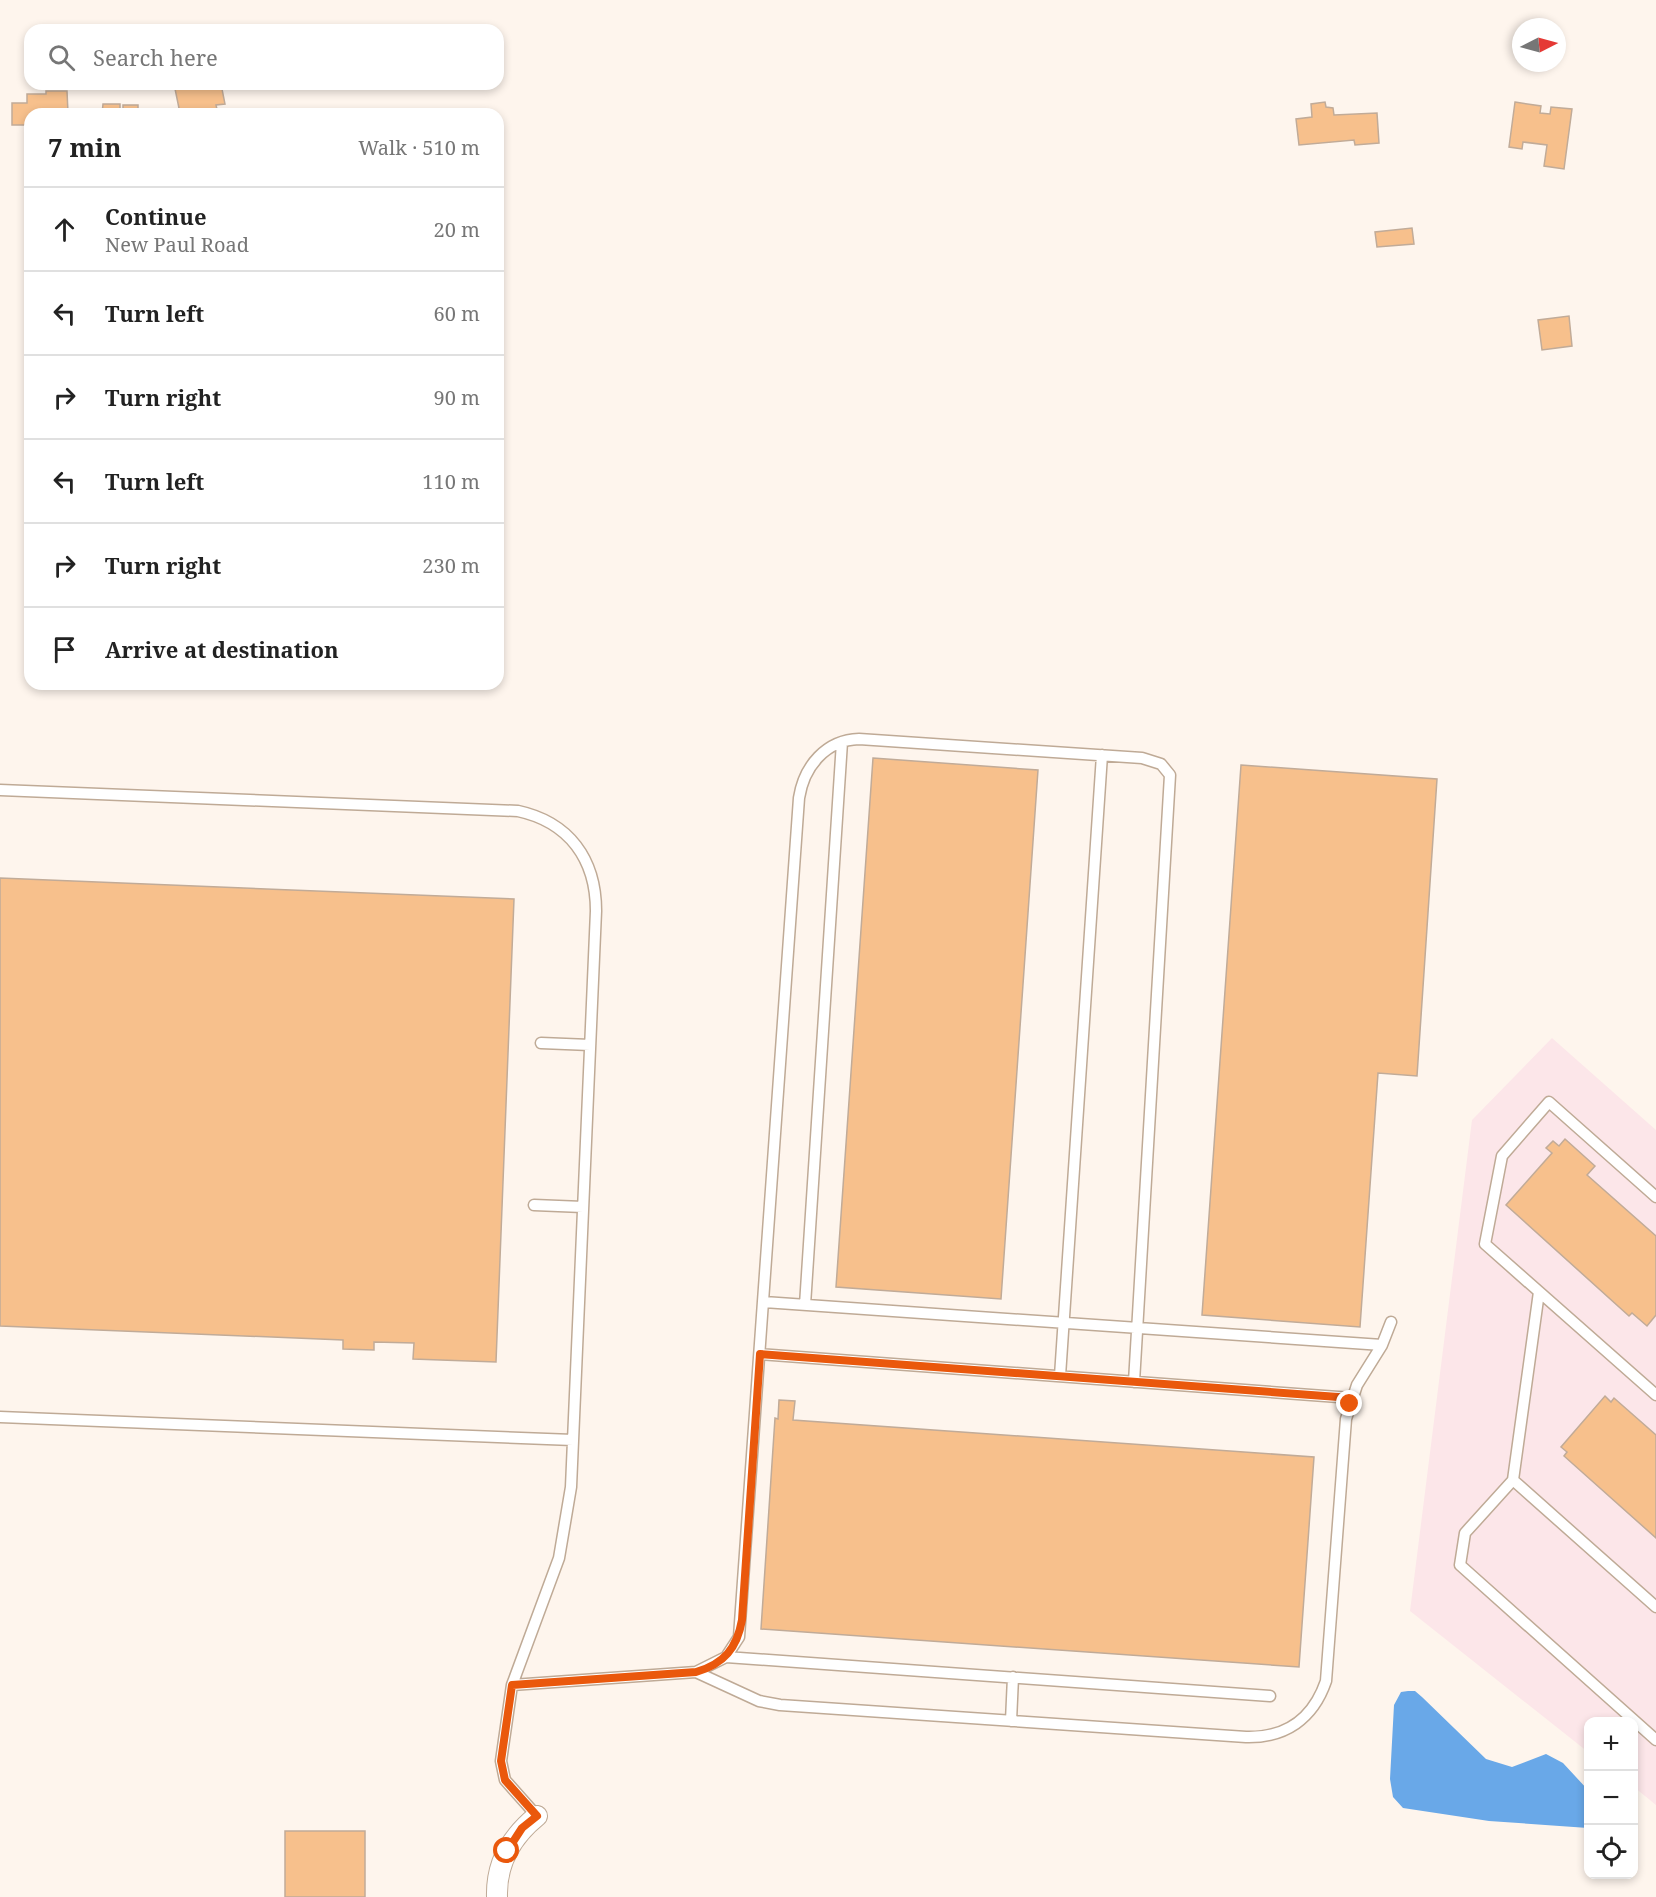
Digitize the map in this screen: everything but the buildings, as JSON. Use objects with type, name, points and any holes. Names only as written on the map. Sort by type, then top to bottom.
[{"type":"street","points":[[497,1897],[499,1871],[507,1851],[522,1828],[537,1816]]},
{"type":"lane","points":[[512,1685],[696,1672],[726,1657],[737,1642],[742,1620],[799,798],[805,776],[815,759],[842,742],[859,739],[1102,755],[1155,761],[1166,768],[1171,779],[1134,1382]]},
{"type":"lane","points":[[805,1305],[842,742]]},
{"type":"lane","points":[[1060,1376],[1102,755]]},
{"type":"lane","points":[[0,790],[518,811],[545,819],[556,826],[580,851],[594,885],[596,911],[572,1487],[559,1558],[512,1685],[501,1761],[505,1780],[537,1816]]},
{"type":"lane","points":[[541,1044],[590,1045]]},
{"type":"lane","points":[[1656,1197],[1549,1102],[1502,1156],[1485,1244],[1656,1395]]},
{"type":"lane","points":[[534,1205],[583,1207]]},
{"type":"lane","points":[[1539,1292],[1513,1480],[1465,1533],[1460,1565],[1656,1740]]},
{"type":"lane","points":[[764,1302],[1382,1345]]},
{"type":"lane","points":[[696,1672],[767,1703],[1256,1737],[1283,1731],[1306,1717],[1319,1699],[1327,1675],[1344,1435],[1352,1398],[1382,1345],[1391,1322]]},
{"type":"lane","points":[[760,1354],[1352,1398]]},
{"type":"lane","points":[[0,1417],[573,1440]]},
{"type":"lane","points":[[1513,1480],[1656,1607]]},
{"type":"lane","points":[[726,1657],[1270,1695]]},
{"type":"lane","points":[[1011,1721],[1013,1677]]},
{"type":"shaded area","points":[[1552,1038],[1656,1130],[1656,1805],[1638,1790],[1638,1717],[1584,1717],[1584,1749],[1410,1611],[1472,1120]]},
{"type":"water","points":[[1415,1691],[1486,1759],[1512,1767],[1546,1754],[1563,1763],[1584,1786],[1584,1828],[1489,1821],[1403,1808],[1393,1797],[1390,1779],[1394,1705],[1401,1692]]},
{"type":"route","points":[[507,1851],[522,1828],[537,1816],[505,1780],[501,1761],[512,1685],[696,1672],[722,1660],[737,1642],[742,1620],[760,1354],[1352,1398],[1350,1404]]}]
